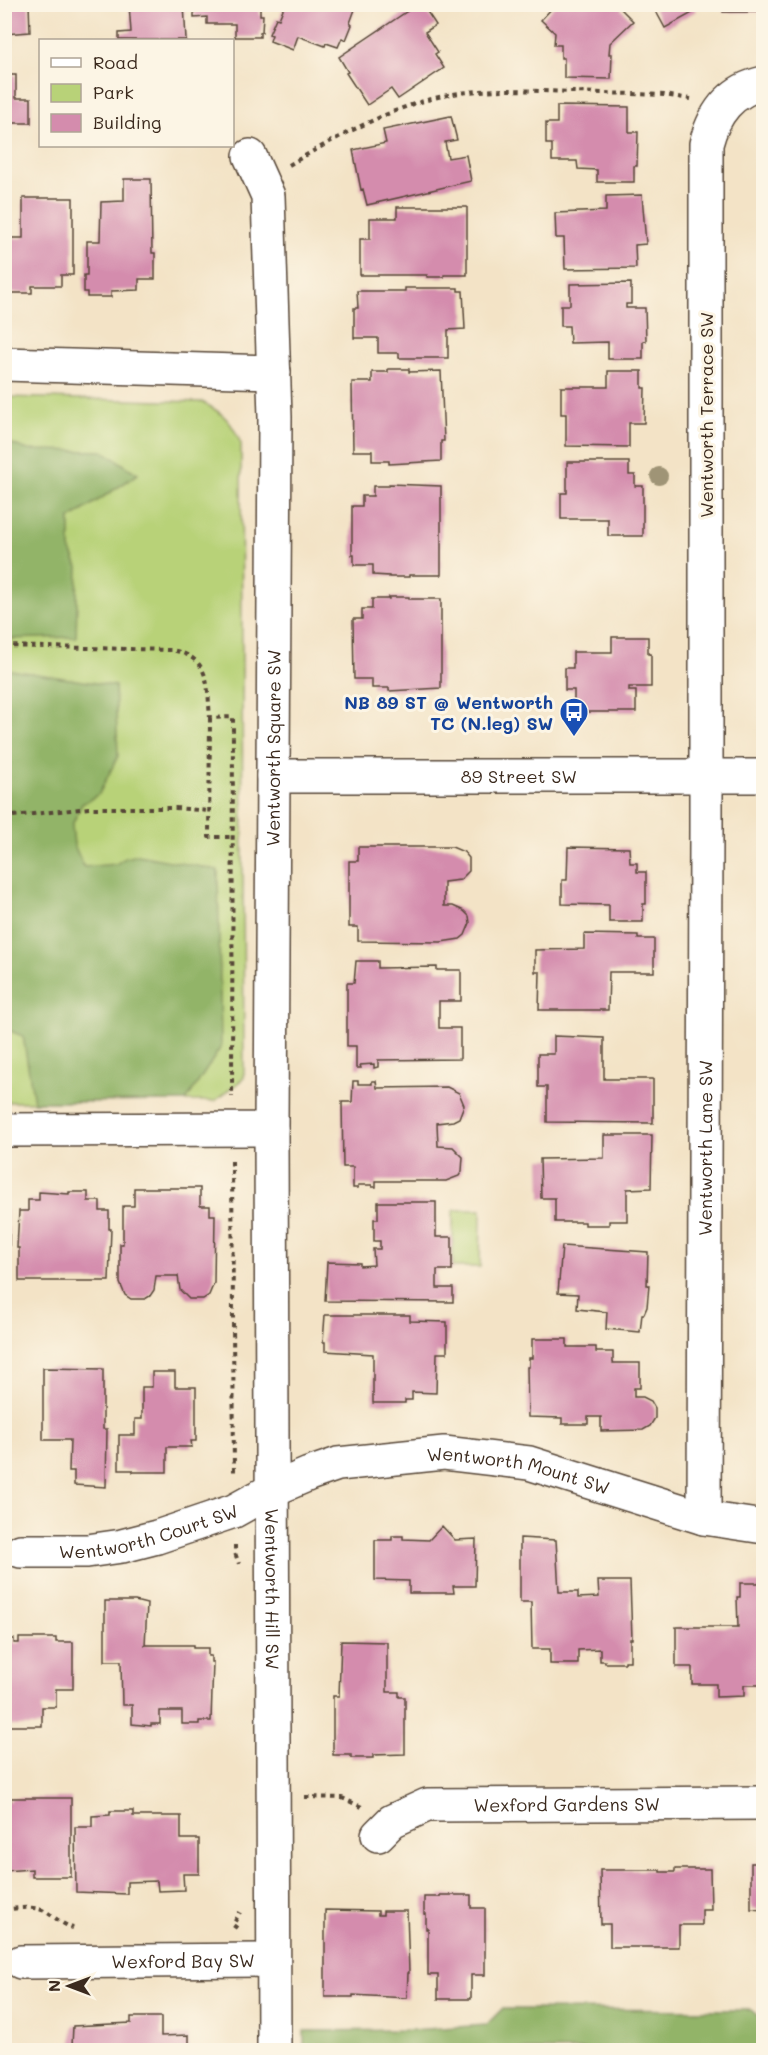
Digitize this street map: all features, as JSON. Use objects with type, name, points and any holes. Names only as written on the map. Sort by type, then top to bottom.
[{"type":"street","name":"Wentworth Terrace SW","points":[[706,776],[706,144],[711,127],[725,104],[744,90],[764,83]]},
{"type":"street","name":"Wentworth Square SW","points":[[257,169],[267,196],[274,372],[271,1129]]},
{"type":"street","points":[[4,364],[274,372]]},
{"type":"street","name":"89 Street SW","points":[[273,776],[764,776]]},
{"type":"street","name":"Wentworth Lane SW","points":[[704,1518],[706,776]]},
{"type":"street","points":[[4,1130],[271,1129]]},
{"type":"street","name":"Wentworth Hill SW","points":[[271,1129],[274,2050]]},
{"type":"street","name":"Wentworth Mount SW","points":[[272,1490],[338,1464],[444,1453],[529,1463],[704,1518],[764,1527]]},
{"type":"street","name":"Wentworth Court SW","points":[[21,1551],[87,1551],[122,1546],[157,1537],[234,1511],[272,1490]]},
{"type":"street","name":"Wexford Gardens SW","points":[[385,1828],[427,1805],[764,1803]]},
{"type":"street","name":"Wexford Bay SW","points":[[21,1962],[273,1960]]},
{"type":"path","points":[[257,169],[408,107],[446,95],[512,90],[664,95],[725,104]]},
{"type":"path","points":[[4,646],[171,650],[192,656],[199,662],[204,672],[210,718],[209,837],[232,837],[233,717],[210,718]]},
{"type":"path","points":[[4,817],[89,808],[164,808],[210,811]]},
{"type":"path","points":[[274,1797],[342,1798],[385,1828]]},
{"type":"green space","points":[[5,397],[202,402],[226,418],[241,444],[244,1078],[215,1101],[5,1102]]},
{"type":"green space","points":[[4,441],[28,450],[103,451],[138,474],[70,519],[70,548],[78,567],[76,637],[5,639]]},
{"type":"green space","points":[[4,669],[115,686],[118,756],[99,794],[82,804],[72,825],[74,845],[84,867],[116,864],[125,858],[138,855],[218,870],[221,1047],[186,1101],[34,1102],[23,1036],[5,1029]]},
{"type":"green space","points":[[453,1210],[481,1210],[480,1267],[453,1267]]},
{"type":"green space","points":[[502,2009],[751,2010],[763,2020],[763,2050],[304,2050],[304,2031],[412,2030],[486,2025]]},
{"type":"building","points":[[4,4],[29,4],[30,32],[4,34]]},
{"type":"building","points":[[129,4],[184,4],[186,39],[119,39],[119,33],[131,32]]},
{"type":"building","points":[[194,4],[260,4],[260,15],[263,15],[260,37],[235,37],[235,24],[207,24],[207,17],[194,18]]},
{"type":"building","points":[[285,4],[357,4],[346,40],[342,38],[338,47],[326,43],[325,46],[298,36],[293,50],[270,41],[272,35],[269,34]]},
{"type":"building","points":[[418,4],[422,4],[436,25],[425,32],[438,52],[435,54],[444,68],[398,99],[391,89],[367,105],[346,73],[348,72],[339,57]]},
{"type":"building","points":[[556,4],[622,4],[624,6],[621,9],[633,21],[610,43],[611,79],[564,78],[564,58],[561,58],[561,45],[554,45],[555,33],[541,20]]},
{"type":"building","points":[[652,4],[692,4],[696,11],[665,28]]},
{"type":"building","points":[[723,4],[764,4],[764,12],[723,12]]},
{"type":"building","points":[[4,58],[10,58],[10,75],[16,75],[16,98],[31,98],[31,123],[4,123]]},
{"type":"building","points":[[557,106],[629,107],[629,132],[638,132],[634,182],[597,182],[597,170],[578,169],[577,161],[552,161],[552,144],[546,144],[546,123],[557,123]]},
{"type":"building","points":[[451,116],[457,140],[445,142],[448,158],[466,155],[471,181],[367,205],[363,189],[361,190],[353,150],[386,143],[383,130]]},
{"type":"building","points":[[124,179],[151,179],[152,253],[155,253],[155,279],[139,279],[139,290],[111,291],[111,297],[87,297],[87,292],[84,292],[84,275],[87,275],[87,241],[100,241],[101,202],[124,201]]},
{"type":"building","points":[[642,195],[646,244],[635,245],[636,268],[565,269],[564,238],[556,238],[555,213],[606,211],[606,196]]},
{"type":"building","points":[[23,198],[73,198],[73,275],[61,275],[61,286],[32,286],[32,293],[9,293],[9,288],[6,288],[8,238],[23,238]]},
{"type":"building","points":[[397,207],[467,207],[467,275],[427,277],[427,275],[360,275],[360,239],[370,239],[370,218],[397,218]]},
{"type":"building","points":[[631,283],[631,304],[626,304],[626,308],[645,308],[646,341],[643,341],[643,359],[608,359],[608,342],[570,343],[569,326],[561,326],[561,305],[570,305],[570,284]]},
{"type":"building","points":[[405,288],[458,288],[458,291],[463,291],[465,329],[448,330],[448,358],[399,358],[399,353],[378,353],[378,338],[354,338],[354,308],[358,308],[357,291],[405,291]]},
{"type":"building","points":[[388,369],[409,369],[409,372],[441,371],[444,441],[441,441],[441,461],[389,464],[389,461],[372,461],[372,451],[353,451],[352,382],[372,382],[372,372],[388,372]]},
{"type":"building","points":[[608,371],[642,371],[642,388],[645,388],[644,423],[629,423],[629,447],[566,446],[566,414],[561,414],[561,387],[608,387]]},
{"type":"building","points":[[567,462],[629,462],[629,475],[635,475],[635,486],[643,486],[643,536],[608,536],[608,519],[561,519],[561,493],[567,493]]},
{"type":"building","points":[[389,484],[441,486],[441,575],[389,577],[373,575],[373,565],[354,565],[352,506],[362,506],[362,496],[373,496],[373,486],[389,486]]},
{"type":"building","points":[[389,597],[441,599],[441,688],[389,691],[389,688],[372,688],[372,679],[354,679],[353,619],[362,619],[362,609],[372,609],[372,599],[389,599]]},
{"type":"building","points":[[761,631],[764,631],[764,669],[761,669]]},
{"type":"building","points":[[612,637],[648,637],[648,654],[651,654],[651,687],[629,687],[629,691],[636,691],[636,712],[574,712],[574,690],[565,690],[565,668],[573,668],[573,652],[612,652]]},
{"type":"building","points":[[358,847],[452,847],[464,852],[469,858],[469,871],[460,880],[444,882],[444,906],[453,906],[469,916],[470,923],[465,935],[460,939],[441,942],[358,941],[358,927],[349,927],[349,861],[358,861]]},
{"type":"building","points":[[568,847],[629,848],[630,863],[637,863],[637,872],[646,872],[646,904],[643,904],[643,922],[609,922],[609,905],[562,904],[562,880],[567,880]]},
{"type":"building","points":[[584,934],[638,935],[638,939],[654,939],[654,972],[609,972],[608,1010],[539,1010],[540,972],[535,972],[535,950],[584,949]]},
{"type":"building","points":[[356,961],[378,961],[378,968],[437,967],[437,970],[461,970],[461,1001],[439,1001],[439,1028],[460,1028],[460,1059],[378,1060],[378,1067],[374,1068],[374,1064],[360,1065],[361,1068],[356,1068],[356,1046],[347,1046],[347,983],[354,983]]},
{"type":"building","points":[[554,1036],[604,1038],[604,1079],[653,1079],[653,1123],[547,1122],[547,1087],[538,1087],[538,1054],[554,1054]]},
{"type":"building","points":[[353,1081],[358,1081],[358,1084],[372,1084],[372,1081],[376,1081],[377,1088],[447,1087],[459,1093],[464,1105],[459,1118],[437,1123],[438,1146],[453,1147],[463,1157],[462,1171],[459,1176],[446,1181],[376,1181],[376,1187],[358,1185],[358,1188],[353,1188],[353,1167],[343,1167],[342,1102],[352,1102]]},
{"type":"building","points":[[604,1135],[652,1135],[651,1188],[627,1189],[627,1221],[609,1221],[609,1225],[555,1222],[555,1198],[541,1198],[540,1159],[604,1158]]},
{"type":"building","points":[[134,1188],[200,1188],[200,1206],[210,1206],[210,1215],[215,1215],[214,1283],[209,1295],[203,1299],[189,1299],[180,1290],[178,1276],[156,1276],[154,1290],[145,1299],[131,1299],[125,1295],[120,1283],[123,1206],[134,1206]]},
{"type":"building","points":[[39,1192],[69,1194],[69,1192],[88,1192],[88,1201],[100,1201],[100,1211],[109,1211],[109,1229],[111,1229],[109,1281],[19,1281],[19,1248],[17,1248],[19,1211],[28,1211],[28,1200],[39,1200]]},
{"type":"building","points":[[378,1202],[436,1202],[436,1237],[452,1237],[452,1270],[437,1270],[437,1288],[453,1288],[453,1302],[325,1301],[327,1262],[360,1263],[360,1266],[374,1265],[373,1249],[380,1249],[380,1241],[374,1241],[374,1219],[378,1219]]},
{"type":"building","points":[[4,1211],[7,1211],[7,1228],[9,1228],[7,1256],[4,1256]]},
{"type":"building","points":[[562,1246],[648,1252],[647,1307],[642,1314],[640,1332],[606,1329],[607,1312],[577,1309],[578,1294],[558,1293]]},
{"type":"building","points":[[325,1315],[410,1315],[410,1321],[447,1322],[447,1353],[437,1353],[436,1393],[412,1392],[412,1400],[405,1400],[405,1403],[373,1403],[373,1354],[325,1351],[325,1342],[323,1342]]},
{"type":"building","points":[[532,1339],[567,1339],[567,1347],[596,1347],[596,1352],[613,1352],[613,1363],[640,1363],[640,1388],[634,1388],[634,1397],[643,1397],[651,1401],[655,1408],[655,1418],[650,1426],[643,1430],[601,1431],[601,1417],[588,1417],[588,1424],[562,1424],[562,1418],[528,1417],[527,1367],[529,1367],[529,1358],[532,1358]]},
{"type":"building","points":[[43,1368],[103,1369],[103,1429],[107,1429],[106,1487],[74,1485],[74,1471],[69,1471],[70,1440],[43,1440]]},
{"type":"building","points":[[152,1372],[175,1372],[175,1387],[196,1387],[196,1441],[191,1441],[192,1447],[167,1447],[167,1472],[119,1470],[119,1435],[135,1435],[135,1419],[142,1419],[142,1387],[152,1387]]},
{"type":"building","points":[[442,1526],[455,1540],[476,1539],[475,1586],[453,1586],[454,1593],[409,1593],[409,1581],[375,1580],[375,1540],[392,1540],[392,1536],[403,1536],[403,1539],[429,1540]]},
{"type":"building","points":[[520,1538],[556,1540],[559,1592],[578,1592],[578,1598],[599,1597],[598,1581],[630,1581],[632,1639],[630,1639],[630,1661],[605,1663],[605,1661],[600,1661],[600,1649],[578,1650],[578,1664],[550,1664],[550,1649],[532,1649],[531,1602],[520,1602]]},
{"type":"building","points":[[740,1583],[764,1583],[764,1685],[744,1685],[744,1696],[716,1697],[716,1684],[692,1684],[692,1667],[676,1667],[676,1627],[738,1627],[737,1597],[740,1597]]},
{"type":"building","points":[[105,1601],[135,1601],[147,1604],[145,1645],[193,1645],[193,1648],[208,1648],[208,1656],[211,1656],[211,1662],[213,1662],[211,1721],[182,1724],[182,1711],[160,1711],[160,1724],[151,1724],[151,1726],[132,1724],[132,1705],[122,1705],[121,1661],[105,1661]]},
{"type":"building","points":[[19,1638],[56,1638],[56,1642],[73,1642],[73,1689],[56,1689],[56,1707],[42,1707],[42,1726],[4,1726],[4,1639],[14,1639],[14,1643],[19,1643]]},
{"type":"building","points":[[341,1641],[387,1642],[387,1692],[399,1692],[399,1697],[405,1697],[405,1754],[373,1755],[373,1758],[333,1755],[333,1696],[339,1696]]},
{"type":"building","points":[[10,1798],[71,1798],[71,1877],[32,1877],[32,1869],[4,1871],[4,1801],[11,1801]]},
{"type":"building","points":[[110,1811],[133,1811],[133,1816],[181,1816],[181,1839],[199,1839],[199,1874],[183,1874],[184,1890],[158,1891],[157,1881],[127,1882],[127,1894],[76,1892],[75,1827],[92,1827],[92,1816],[110,1815]]},
{"type":"building","points":[[751,1863],[764,1863],[764,1910],[751,1909]]},
{"type":"building","points":[[675,1869],[710,1869],[711,1910],[702,1910],[702,1925],[679,1925],[679,1947],[610,1947],[610,1924],[601,1924],[600,1870],[675,1872]]},
{"type":"building","points":[[440,1895],[471,1895],[471,1908],[485,1908],[485,1975],[471,1975],[471,1999],[438,1999],[438,1975],[428,1975],[428,1929],[426,1929],[426,1914],[424,1914],[424,1897],[440,1897]]},
{"type":"building","points":[[325,1910],[378,1911],[378,1915],[383,1915],[383,1911],[407,1911],[409,1973],[407,1998],[353,1995],[353,1997],[325,1997]]},
{"type":"building","points":[[131,2017],[161,2017],[161,2036],[189,2035],[189,2050],[18,2050],[18,2048],[72,2046],[73,2026],[131,2023]]},
{"type":"place","name":"NB 89 ST @ Wentworth TC (N.leg) SW","points":[[574,738]]}]
